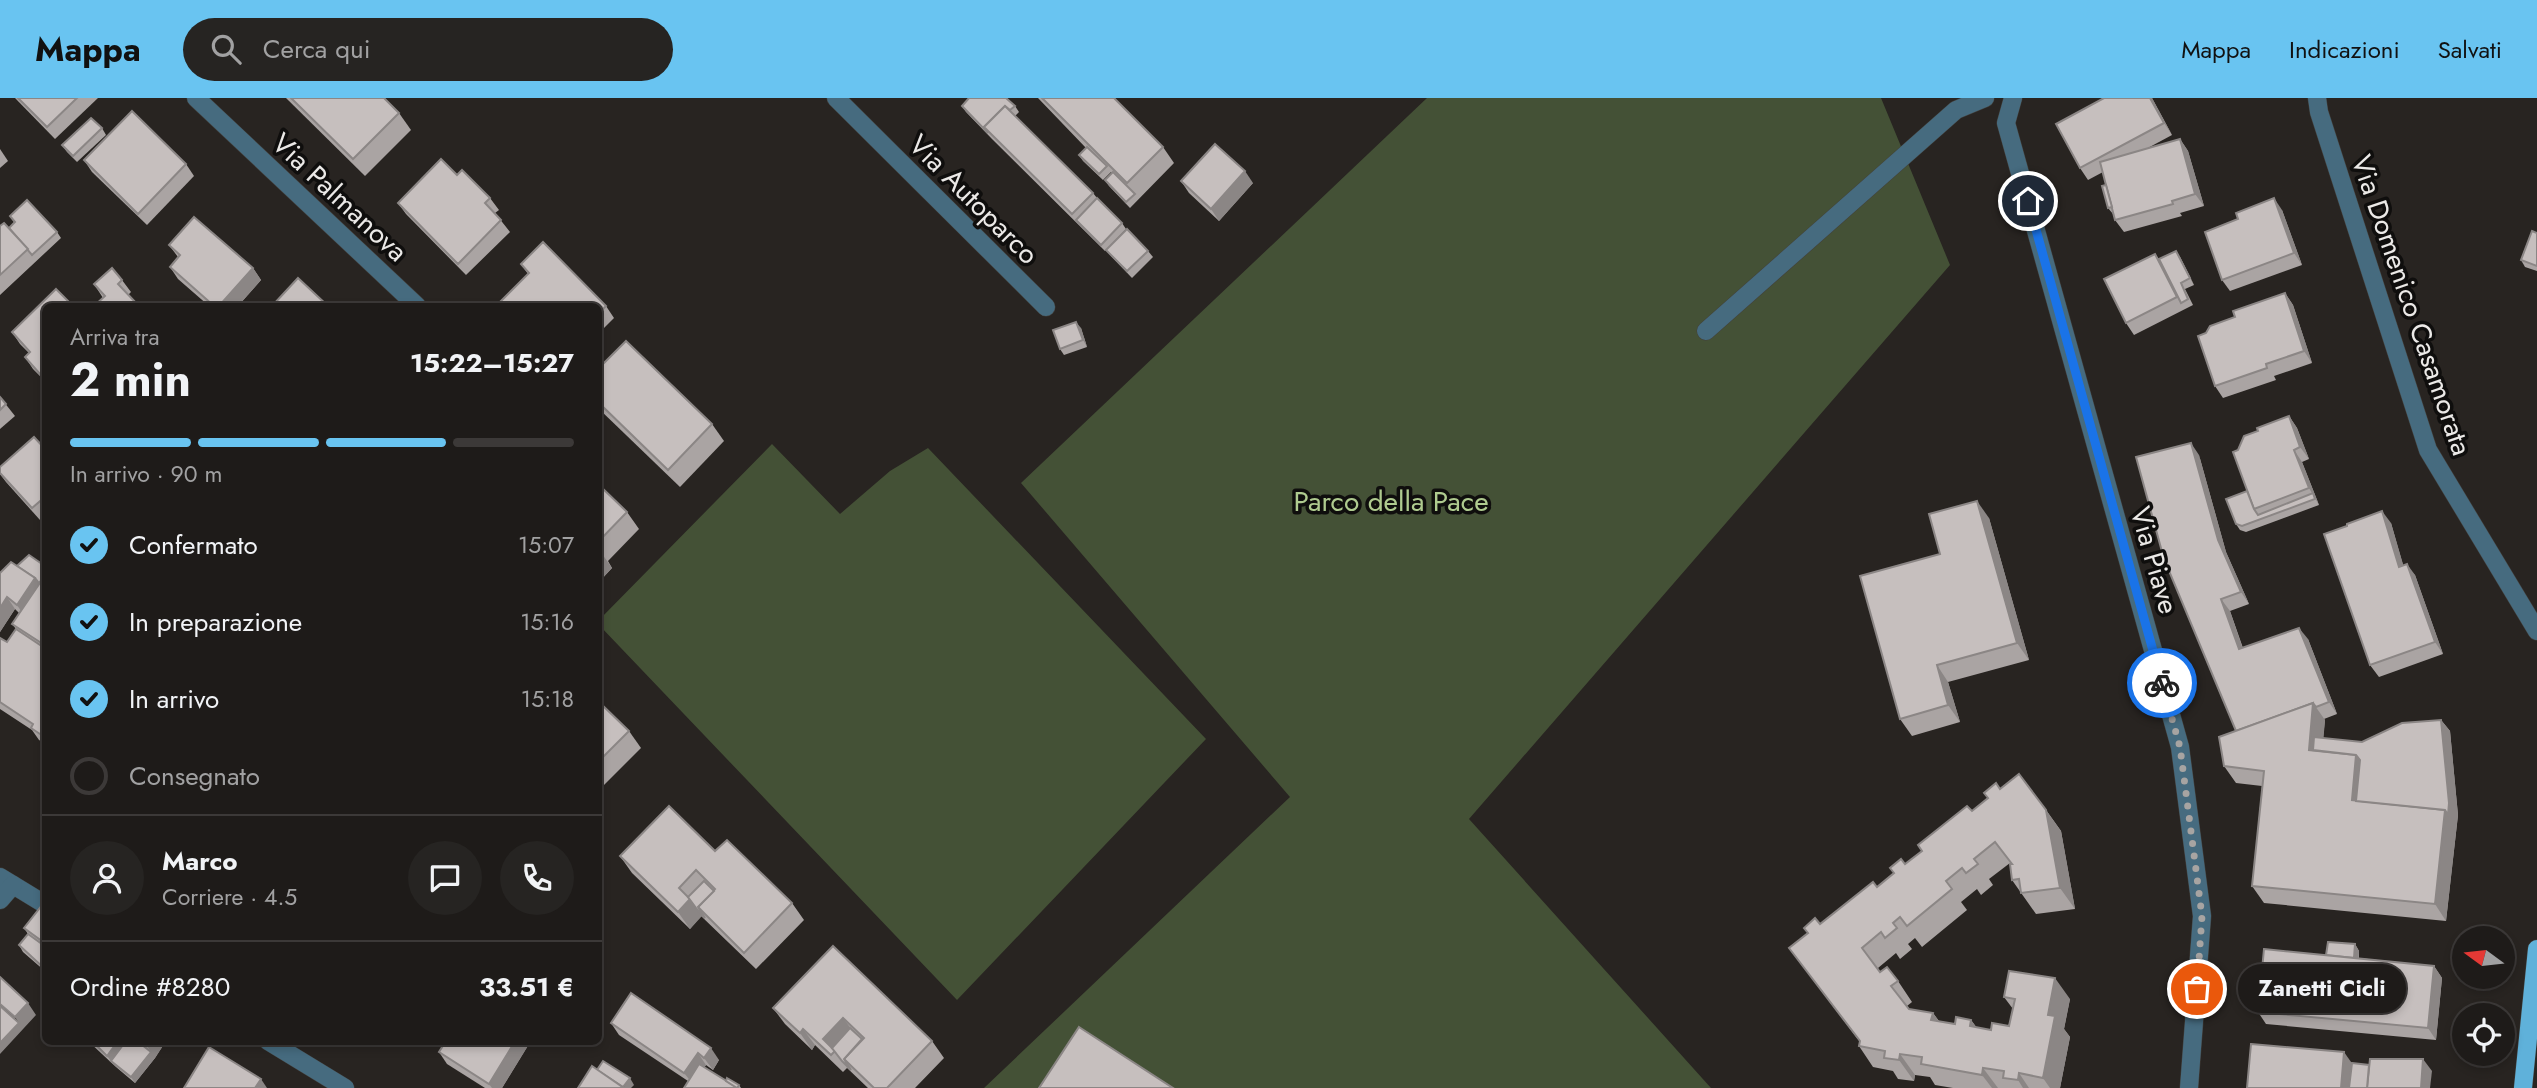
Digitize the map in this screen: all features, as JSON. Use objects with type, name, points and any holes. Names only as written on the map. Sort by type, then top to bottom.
[{"type":"main road","points":[[2523,1088],[2537,949]]},
{"type":"street","name":"Via Palmanova","points":[[196,98],[414,303]]},
{"type":"street","name":"Via Autoparco","points":[[836,98],[1046,307]]},
{"type":"street","points":[[1706,331],[1956,110],[1985,98]]},
{"type":"street","name":"Via Piave","points":[[2013,98],[2006,122],[2180,747],[2202,916],[2189,1088]]},
{"type":"street","name":"Via Domenico Casamorata","points":[[2317,98],[2319,112],[2428,450],[2537,631]]},
{"type":"street","points":[[0,900],[7,881],[42,903]]},
{"type":"street","points":[[275,1045],[345,1088]]},
{"type":"green space","name":"Parco della Pace","points":[[1427,98],[1881,98],[1950,265],[1469,819],[1711,1088],[984,1088],[1290,797],[1021,483]]},
{"type":"green space","points":[[772,444],[840,514],[890,471],[928,448],[1206,739],[957,1000],[602,628],[602,617]]},
{"type":"building","points":[[18,98],[77,98],[47,127]]},
{"type":"building","points":[[291,98],[384,98],[399,113],[353,159]]},
{"type":"building","points":[[969,98],[1006,98],[1015,106],[1010,110],[1005,106],[984,127],[988,133],[962,106]]},
{"type":"building","points":[[1042,98],[1114,98],[1163,147],[1127,183]]},
{"type":"building","points":[[2104,98],[2150,98],[2164,123],[2080,168],[2056,124]]},
{"type":"building","points":[[1005,106],[1093,193],[1072,214],[984,127]]},
{"type":"building","points":[[132,111],[186,164],[138,214],[84,160]]},
{"type":"building","points":[[91,118],[102,128],[73,156],[62,145]]},
{"type":"building","points":[[2180,139],[2195,194],[2172,201],[2173,204],[2115,220],[2100,162]]},
{"type":"building","points":[[1215,144],[1245,171],[1211,209],[1181,181]]},
{"type":"building","points":[[1087,147],[1107,166],[1099,174],[1079,155]]},
{"type":"building","points":[[441,159],[457,175],[462,170],[490,198],[485,203],[501,220],[458,264],[398,203]]},
{"type":"building","points":[[1113,172],[1135,194],[1126,202],[1105,180]]},
{"type":"building","points":[[2106,185],[2112,207],[2108,208],[2102,186]]},
{"type":"building","points":[[1097,198],[1122,223],[1101,245],[1076,220]]},
{"type":"building","points":[[2274,198],[2294,253],[2222,280],[2205,232],[2238,219],[2236,213]]},
{"type":"building","points":[[27,200],[57,232],[32,255],[9,228],[15,222],[10,216]]},
{"type":"building","points":[[194,217],[253,268],[222,303],[211,303],[170,267],[180,255],[169,245]]},
{"type":"building","points":[[4,223],[28,249],[0,275],[0,226]]},
{"type":"building","points":[[1127,229],[1148,251],[1127,271],[1106,250]]},
{"type":"building","points":[[2532,231],[2537,233],[2537,266],[2521,260]]},
{"type":"building","points":[[543,242],[606,306],[602,310],[602,303],[501,303],[529,273],[521,264]]},
{"type":"building","points":[[2176,251],[2190,278],[2181,283],[2188,299],[2181,303],[2159,259]]},
{"type":"building","points":[[2155,254],[2177,297],[2126,323],[2104,279]]},
{"type":"building","points":[[112,268],[122,280],[118,284],[136,303],[97,303],[105,296],[94,284]]},
{"type":"building","points":[[298,278],[325,303],[275,303]]},
{"type":"building","points":[[56,289],[70,303],[42,303],[40,374],[25,357],[30,352],[12,332]]},
{"type":"building","points":[[2285,293],[2304,351],[2266,364],[2267,368],[2215,386],[2198,336],[2206,333],[2210,326],[2235,317],[2233,311]]},
{"type":"building","points":[[1076,322],[1083,340],[1060,349],[1053,330]]},
{"type":"building","points":[[626,341],[712,424],[668,470],[602,406],[602,365]]},
{"type":"building","points":[[0,397],[6,404],[0,410]]},
{"type":"building","points":[[2289,416],[2300,447],[2294,450],[2309,488],[2254,509],[2233,452],[2238,450],[2244,436]]},
{"type":"building","points":[[34,437],[42,446],[42,499],[32,508],[0,473],[0,467]]},
{"type":"building","points":[[2191,443],[2218,540],[2241,592],[2221,599],[2239,649],[2299,628],[2329,702],[2316,707],[2313,703],[2236,731],[2164,559],[2136,457]]},
{"type":"building","points":[[602,488],[627,512],[602,538]]},
{"type":"building","points":[[2247,491],[2258,515],[2313,493],[2315,499],[2242,526],[2236,524],[2226,499]]},
{"type":"building","points":[[1977,501],[2017,643],[1937,665],[1948,705],[1900,719],[1860,576],[1940,554],[1929,514]]},
{"type":"building","points":[[2382,511],[2399,567],[2407,564],[2435,642],[2370,665],[2324,534]]},
{"type":"building","points":[[29,555],[42,564],[42,579],[39,583],[17,566]]},
{"type":"building","points":[[11,562],[35,578],[17,605],[7,597],[0,608],[0,573]]},
{"type":"building","points":[[42,580],[42,643],[12,624]]},
{"type":"building","points":[[16,629],[42,646],[42,735],[31,728],[33,724],[0,702],[0,638],[7,642]]},
{"type":"building","points":[[2313,703],[2309,750],[2356,755],[2352,800],[2445,810],[2435,904],[2252,886],[2264,771],[2224,766],[2219,737]]},
{"type":"building","points":[[602,705],[629,731],[602,758]]},
{"type":"building","points":[[2441,720],[2448,815],[2445,810],[2356,801],[2360,760],[2356,755],[2313,750],[2314,737],[2362,742],[2402,723]]},
{"type":"building","points":[[2019,774],[2046,810],[2060,888],[2021,893],[2019,879],[2012,880],[2012,864],[1995,842],[1974,859],[1978,864],[1966,873],[1962,868],[1946,881],[1952,889],[1907,926],[1900,917],[1893,923],[1897,928],[1885,938],[1881,932],[1862,948],[1880,972],[1887,967],[1898,981],[1891,986],[1909,1009],[1933,1013],[1931,1020],[1955,1024],[1956,1017],[1971,1020],[1970,1026],[1991,1030],[1992,1023],[2009,1026],[2015,999],[2004,997],[2009,971],[2055,978],[2048,1015],[2055,1016],[2043,1078],[2019,1073],[2018,1080],[2003,1078],[2004,1071],[1983,1068],[1982,1075],[1921,1064],[1922,1057],[1900,1054],[1899,1060],[1884,1058],[1885,1051],[1859,1046],[1860,1041],[1789,948],[1808,933],[1804,928],[1815,918],[1820,924],[1873,882],[1877,887],[1894,873],[1890,868],[1901,859],[1905,864],[1922,851],[1918,845],[1967,806],[1972,811],[1988,798],[1984,793],[1996,783],[2000,789]]},
{"type":"building","points":[[669,806],[715,851],[727,840],[792,903],[744,953],[698,907],[715,889],[696,870],[679,888],[690,899],[678,912],[620,856]]},
{"type":"building","points":[[704,881],[714,891],[698,907],[705,918],[688,897]]},
{"type":"building","points":[[42,905],[42,941],[24,928]]},
{"type":"building","points":[[28,934],[42,944],[42,966],[19,945]]},
{"type":"building","points":[[2328,942],[2355,944],[2354,958],[2326,955]]},
{"type":"building","points":[[833,946],[932,1041],[887,1088],[874,1088],[844,1059],[864,1038],[843,1018],[823,1039],[835,1051],[831,1055],[803,1029],[800,1033],[773,1008]]},
{"type":"building","points":[[2264,949],[2434,966],[2428,1028],[2258,1012]]},
{"type":"building","points":[[0,977],[28,1003],[15,1017],[0,1004]]},
{"type":"building","points":[[631,993],[711,1048],[704,1058],[698,1053],[684,1073],[611,1023]]},
{"type":"building","points":[[0,1006],[19,1023],[0,1043]]},
{"type":"building","points":[[1079,1027],[1173,1088],[1039,1088]]},
{"type":"building","points":[[850,1028],[862,1039],[844,1059],[851,1070],[832,1048]]},
{"type":"building","points":[[2251,1044],[2344,1052],[2341,1088],[2247,1088]]},
{"type":"building","points":[[96,1045],[115,1045],[107,1056]]},
{"type":"building","points":[[123,1045],[142,1045],[151,1052],[131,1077],[111,1061]]},
{"type":"building","points":[[443,1045],[513,1045],[489,1084],[439,1052]]},
{"type":"building","points":[[209,1047],[261,1079],[255,1088],[184,1088]]},
{"type":"building","points":[[2370,1059],[2423,1059],[2421,1088],[2367,1088]]},
{"type":"building","points":[[603,1061],[630,1078],[623,1087],[597,1070]]},
{"type":"building","points":[[2352,1063],[2369,1065],[2367,1088],[2349,1088]]},
{"type":"building","points":[[699,1064],[738,1088],[684,1088]]},
{"type":"building","points":[[592,1066],[624,1088],[578,1088]]},
{"type":"building","points":[[727,1078],[739,1085],[737,1088],[726,1081]]},
{"type":"way so far","points":[[2162,683],[2180,747],[2202,916],[2197,989]]},
{"type":"place","name":"Zanetti Cicli","points":[[2197,989]]},
{"type":"route","points":[[2028,201],[2162,683]]}]
